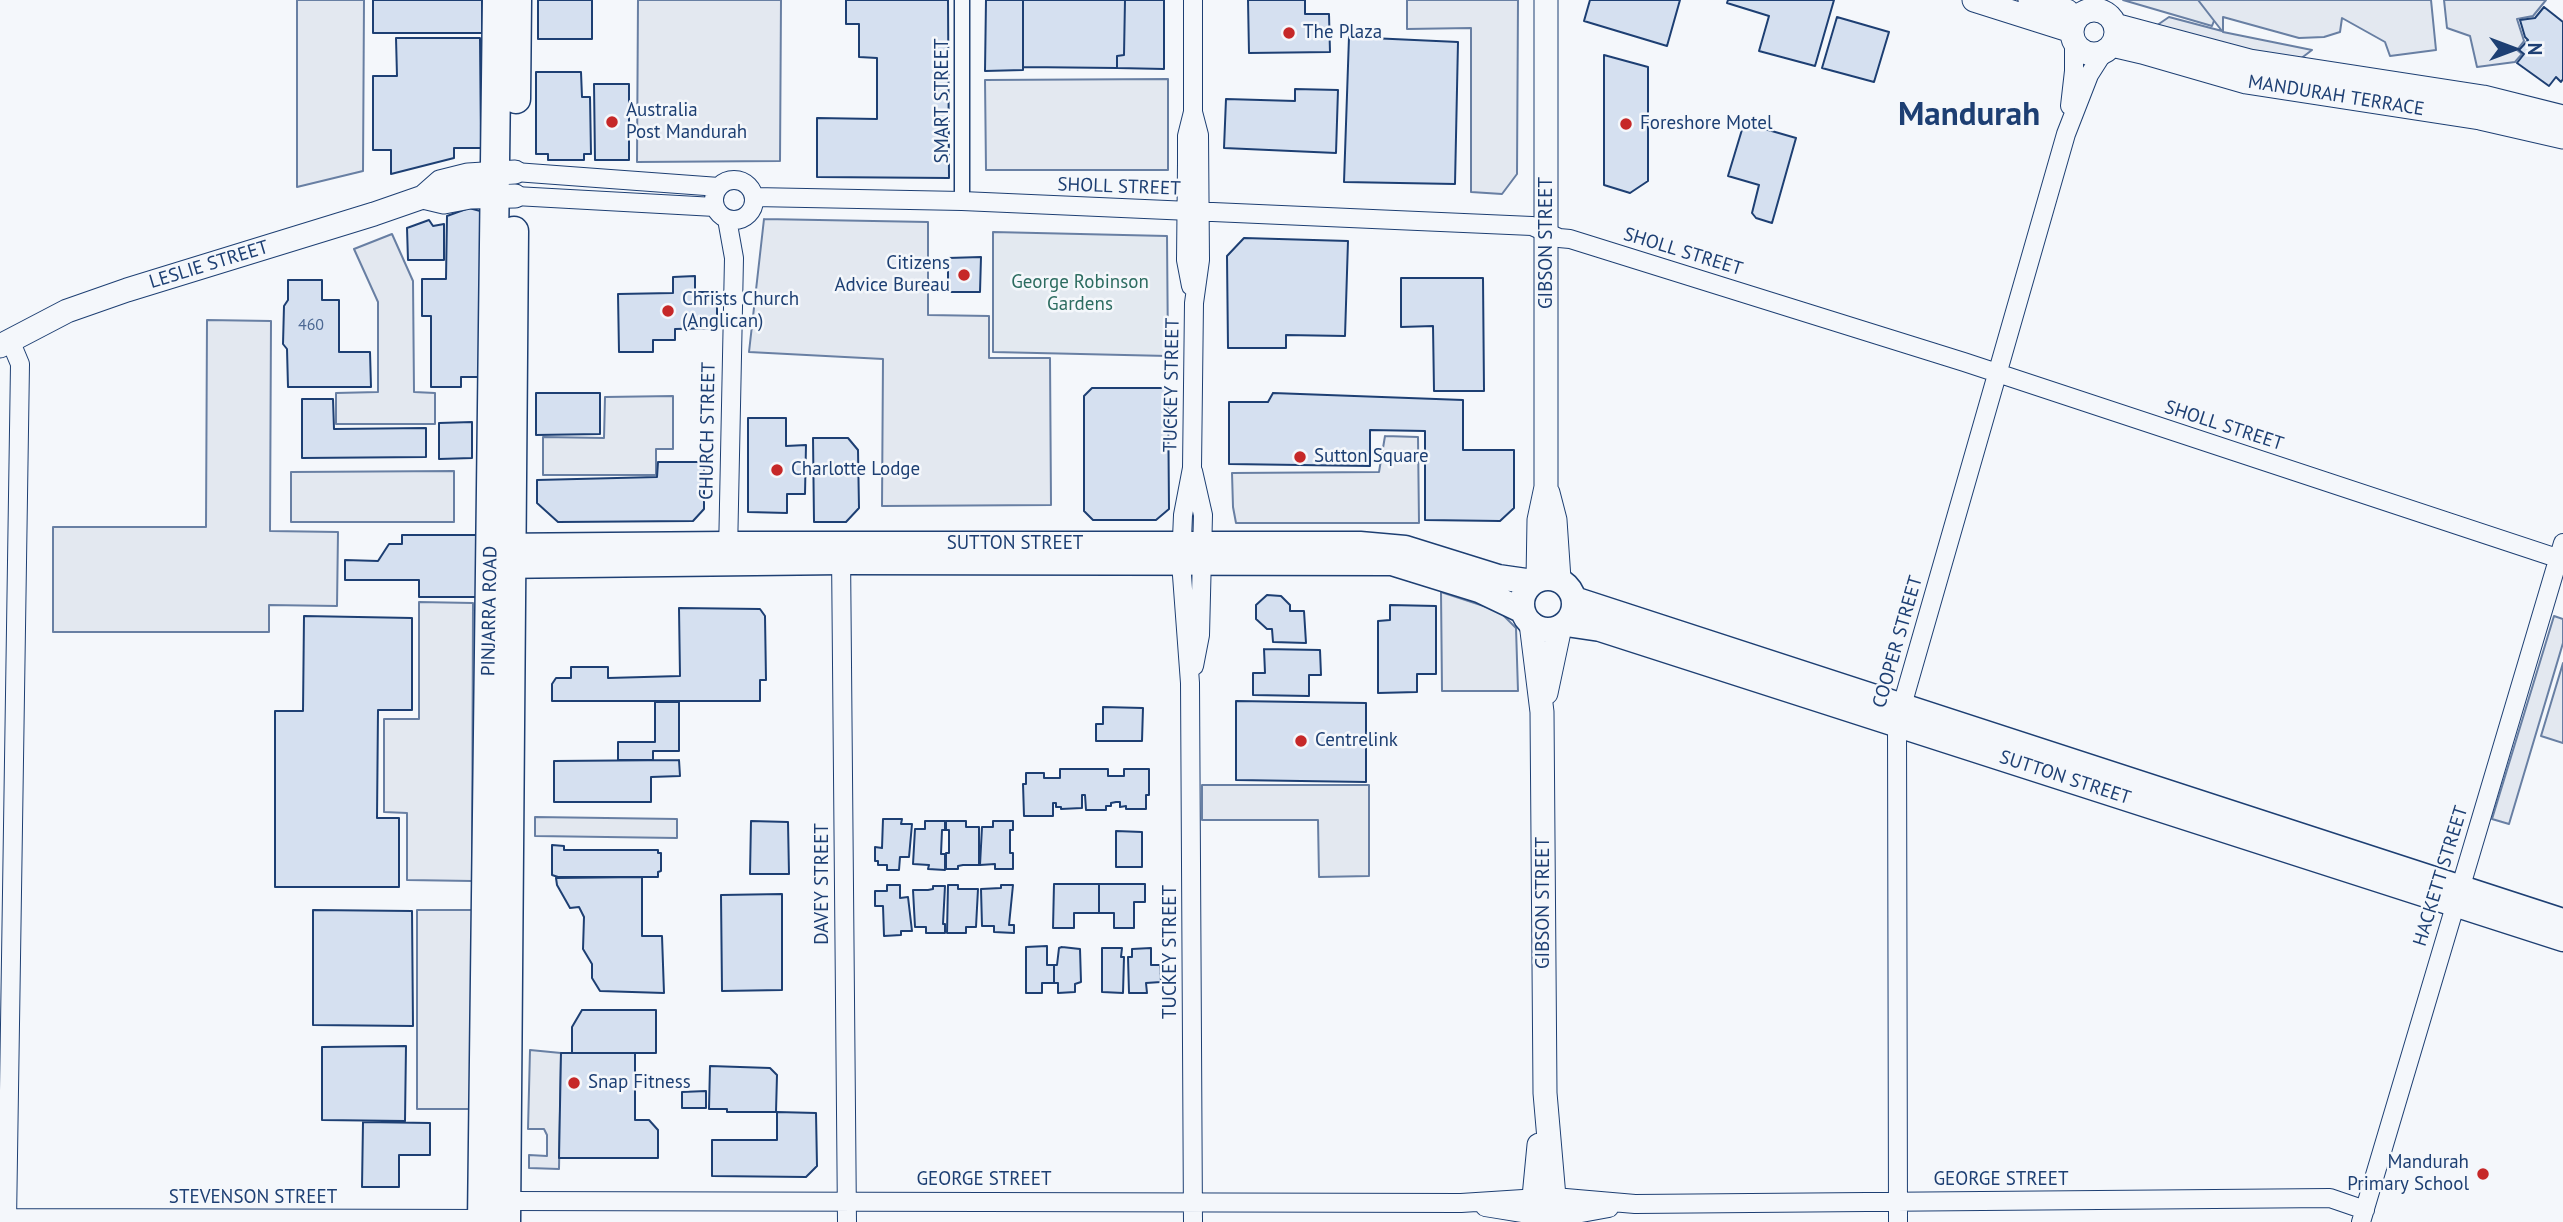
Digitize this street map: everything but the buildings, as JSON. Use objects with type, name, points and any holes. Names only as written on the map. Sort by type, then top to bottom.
[{"type":"main road","name":"PINJARRA ROAD","points":[[497,0],[506,184]]},
{"type":"main road","name":"PINJARRA ROAD","points":[[497,1217],[506,184],[517,0]]},
{"type":"main road","name":"SUTTON STREET","points":[[501,556],[1192,553],[1360,544],[1405,548],[1498,577],[1543,580]]},
{"type":"main road","name":"SUTTON STREET","points":[[1192,553],[1392,564],[1479,590],[1527,617]]},
{"type":"main road","points":[[1543,580],[1566,584],[1574,599],[1574,609],[1563,626],[1544,629],[1527,617],[1524,595],[1543,580]]},
{"type":"main road","name":"SUTTON STREET","points":[[1574,599],[1900,715],[2457,896],[2563,939]]},
{"type":"main road","name":"SUTTON STREET","points":[[1563,626],[1600,629],[1900,715]]},
{"type":"main road","name":"SUTTON STREET","points":[[2457,896],[2563,921]]},
{"type":"street","name":"SMART STREET","points":[[962,0],[962,201]]},
{"type":"street","name":"TUCKEY STREET","points":[[1193,0],[1193,112],[1199,135],[1193,211],[1200,260],[1194,303],[1192,468],[1183,515],[1192,553],[1200,635],[1190,682],[1193,1222]]},
{"type":"street","name":"GIBSON STREET","points":[[1543,580],[1555,520],[1546,487],[1546,0]]},
{"type":"street","points":[[1974,0],[2075,29]]},
{"type":"street","points":[[2030,0],[2075,29],[2078,48],[2090,54],[2110,41],[2112,19],[2101,11],[2094,10],[2075,29]]},
{"type":"street","name":"COOPER STREET","points":[[2066,134],[2074,71],[2075,29]]},
{"type":"street","name":"COOPER STREET","points":[[1898,1222],[1900,715],[2066,134],[2089,75],[2110,41]]},
{"type":"street","name":"MANDURAH TERRACE","points":[[2110,41],[2483,97],[2563,117]]},
{"type":"street","name":"MANDURAH TERRACE","points":[[2110,41],[2246,82],[2480,118],[2563,137]]},
{"type":"street","points":[[506,184],[721,213],[735,220],[751,206],[748,186],[730,180],[719,187],[714,196],[721,213]]},
{"type":"street","points":[[506,184],[719,187]]},
{"type":"street","name":"LESLIE STREET","points":[[5,343],[67,311],[127,290],[423,198],[444,202],[506,184]]},
{"type":"street","name":"SHOLL STREET","points":[[751,206],[962,201],[1532,226],[2562,554]]},
{"type":"street","name":"CHURCH STREET","points":[[728,554],[734,258],[751,206]]},
{"type":"street","name":"CHURCH STREET","points":[[721,213],[734,258]]},
{"type":"street","points":[[4,1219],[20,364],[5,343]]},
{"type":"street","name":"DAVEY STREET","points":[[841,553],[847,1222]]},
{"type":"street","name":"HACKETT STREET","points":[[2363,1216],[2457,896],[2562,554]]},
{"type":"street","name":"GIBSON STREET","points":[[1527,617],[1542,712],[1544,1212]]},
{"type":"street","name":"GIBSON STREET","points":[[1542,712],[1563,626]]},
{"type":"street","name":"GEORGE STREET","points":[[497,1217],[847,1200],[1461,1203],[1544,1212],[1635,1204],[2330,1198],[2363,1216]]},
{"type":"street","name":"STEVENSON STREET","points":[[4,1219],[497,1217]]},
{"type":"green space","points":[[2123,0],[2222,0],[2212,26]]},
{"type":"green space","name":"George Robinson Gardens","points":[[993,232],[1167,236],[1168,356],[993,352]]},
{"type":"shaded area","points":[[297,0],[364,0],[363,171],[297,187]]},
{"type":"shaded area","points":[[638,0],[781,0],[780,161],[637,162]]},
{"type":"shaded area","points":[[1407,0],[1518,0],[1517,174],[1502,194],[1471,192],[1471,28],[1407,29]]},
{"type":"shaded area","points":[[2198,0],[2431,0],[2436,50],[2390,56],[2385,42],[2342,18],[2340,32],[2324,37],[2299,38],[2223,17],[2223,32],[2312,50],[2295,63],[2153,28],[2169,17],[2222,31]]},
{"type":"shaded area","points":[[2444,0],[2546,0],[2533,16],[2517,19],[2524,41],[2517,50],[2522,54],[2515,62],[2477,67],[2470,36],[2447,28]]},
{"type":"shaded area","points":[[1168,79],[1168,170],[986,170],[985,80]]},
{"type":"shaded area","points":[[764,219],[928,222],[928,315],[989,316],[989,358],[1050,358],[1051,505],[882,506],[883,359],[749,352]]},
{"type":"shaded area","points":[[392,234],[413,281],[414,392],[435,393],[435,424],[336,424],[336,393],[378,392],[378,302],[354,249]]},
{"type":"shaded area","points":[[207,320],[271,321],[270,531],[338,532],[337,606],[269,605],[269,632],[53,632],[53,527],[206,527]]},
{"type":"shaded area","points":[[673,396],[673,449],[656,449],[656,475],[543,475],[543,437],[604,438],[605,397]]},
{"type":"shaded area","points":[[1385,436],[1418,437],[1419,523],[1236,523],[1232,473],[1379,472]]},
{"type":"shaded area","points":[[454,471],[454,522],[291,522],[291,472]]},
{"type":"shaded area","points":[[1441,592],[1499,611],[1516,628],[1518,691],[1442,691]]},
{"type":"shaded area","points":[[419,602],[473,603],[472,881],[407,880],[407,813],[384,812],[384,719],[419,719]]},
{"type":"shaded area","points":[[2554,616],[2563,619],[2563,643],[2509,824],[2492,819]]},
{"type":"shaded area","points":[[2563,663],[2563,743],[2541,736]]},
{"type":"shaded area","points":[[1202,785],[1369,785],[1369,876],[1319,877],[1318,820],[1202,820]]},
{"type":"shaded area","points":[[535,817],[677,819],[677,838],[535,836]]},
{"type":"shaded area","points":[[417,910],[474,910],[474,1109],[417,1109]]},
{"type":"shaded area","points":[[530,1050],[561,1053],[559,1169],[529,1168],[529,1155],[547,1156],[547,1135],[544,1129],[528,1129]]},
{"type":"place","name":"The Plaza","points":[[1289,33]]},
{"type":"place","name":"Australia Post Mandurah","points":[[612,122]]},
{"type":"place","name":"Foreshore Motel","points":[[1626,124]]},
{"type":"place","name":"Citizens Advice Bureau","points":[[964,275]]},
{"type":"place","name":"Christs Church (Anglican)","points":[[668,311]]},
{"type":"place","name":"Sutton Square","points":[[1300,457]]},
{"type":"place","name":"Charlotte Lodge","points":[[777,470]]},
{"type":"place","name":"Centrelink","points":[[1301,741]]},
{"type":"place","name":"Snap Fitness","points":[[574,1083]]},
{"type":"place","name":"Mandurah Primary School","points":[[2483,1174]]},
{"type":"district","name":"Mandurah","points":[[1969,116]]}]
